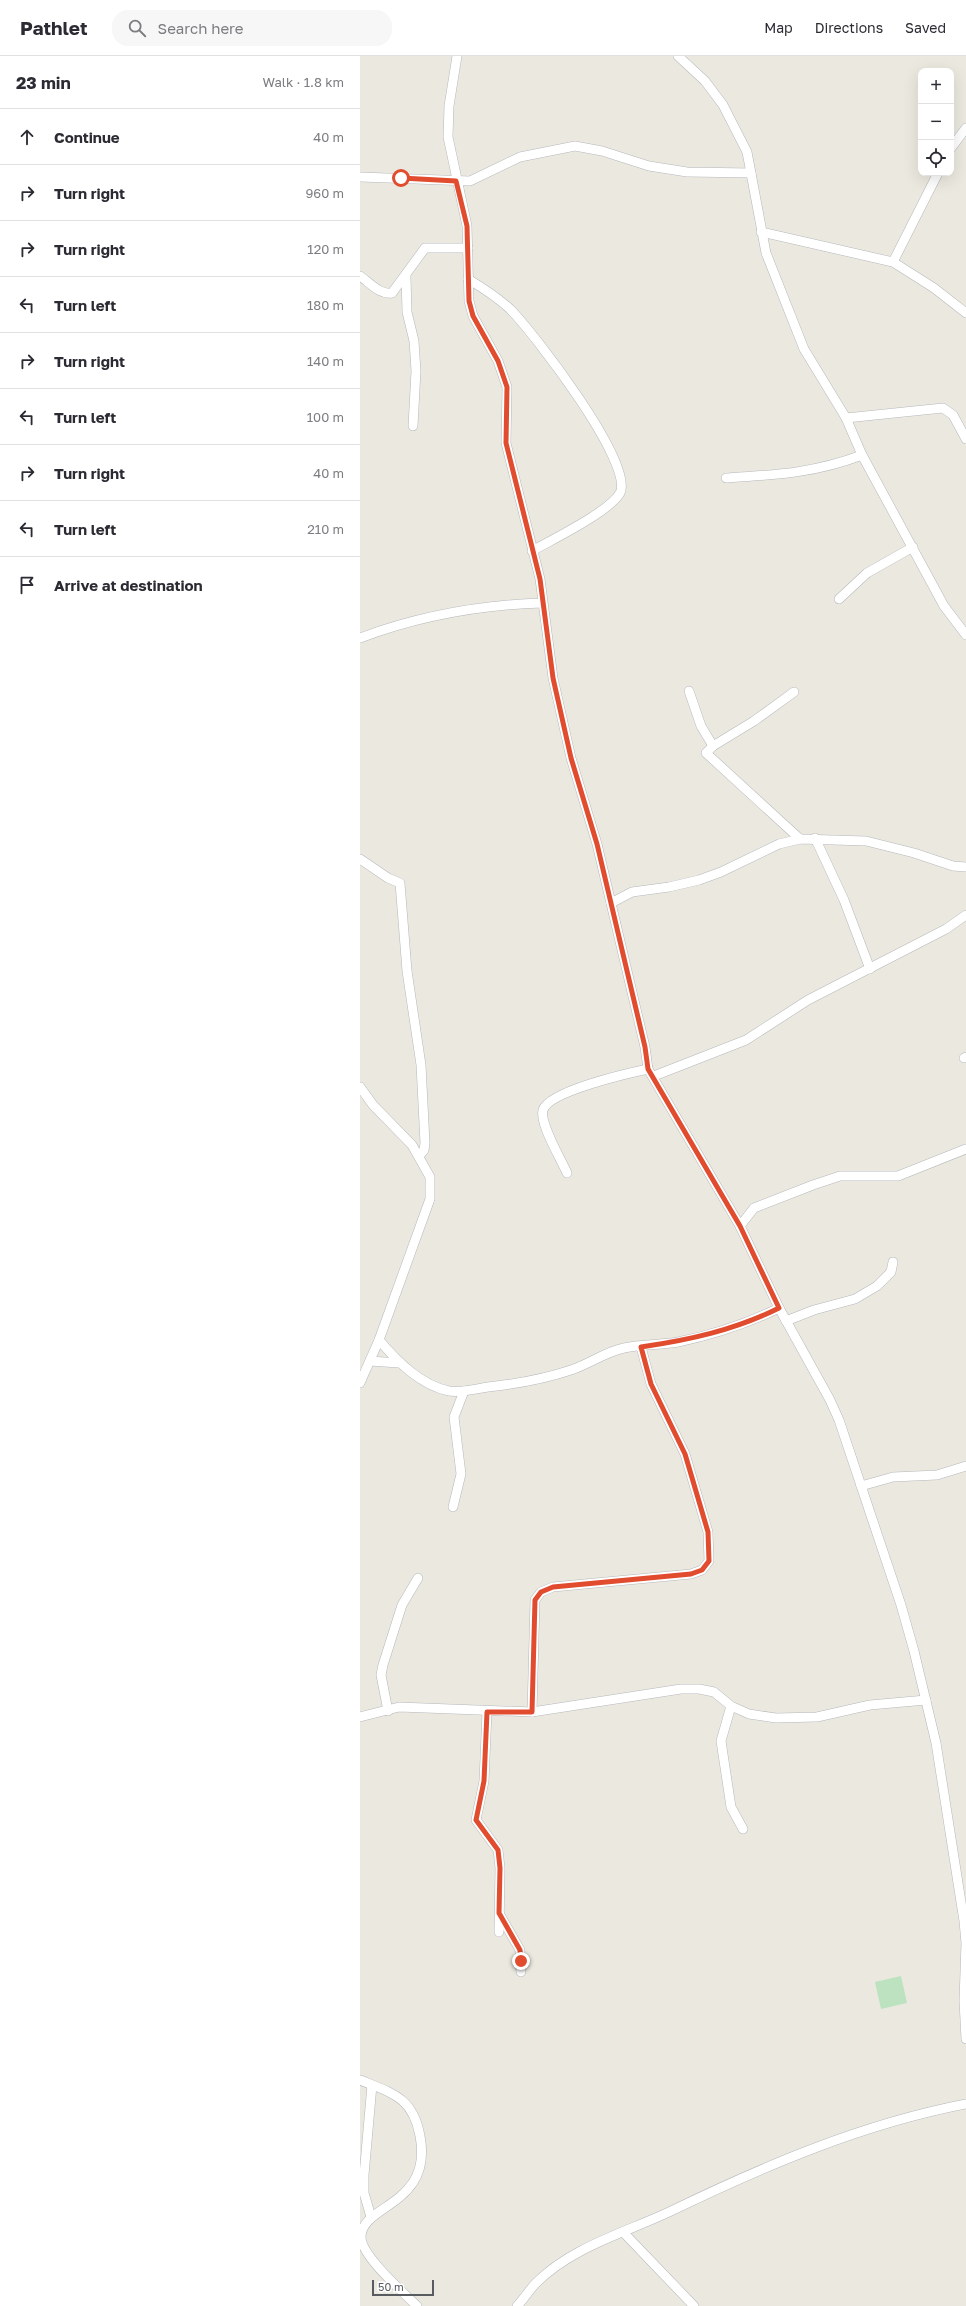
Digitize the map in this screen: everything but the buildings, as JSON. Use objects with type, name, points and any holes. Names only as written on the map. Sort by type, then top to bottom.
[{"type":"street","points":[[457,56],[449,106],[448,137],[456,181],[467,226],[469,301],[473,316],[498,361],[507,387],[506,443],[540,579],[553,678],[571,758],[597,844],[651,1072],[740,1226],[779,1308],[830,1400],[862,1486],[901,1605],[936,1742],[964,1921],[966,1943],[964,2001],[966,2039]]},
{"type":"street","points":[[678,56],[705,81],[723,105],[747,152],[761,232],[781,294],[804,349],[846,418],[862,456],[944,606],[966,635]]},
{"type":"street","points":[[954,144],[966,128]]},
{"type":"street","points":[[360,177],[470,181],[520,156],[575,146],[587,146],[657,167],[687,172],[751,173]]},
{"type":"street","points":[[893,262],[936,176]]},
{"type":"street","points":[[761,232],[893,262],[934,288],[966,313]]},
{"type":"street","points":[[360,276],[386,294],[392,293],[406,277],[425,248],[468,248]]},
{"type":"street","points":[[406,277],[407,312],[414,341],[416,371],[412,426]]},
{"type":"street","points":[[468,279],[485,289],[510,309],[539,342],[601,433],[623,483],[620,492],[610,505],[532,551]]},
{"type":"street","points":[[846,418],[943,408],[953,415],[966,439]]},
{"type":"street","points":[[726,478],[791,474],[838,464],[862,456]]},
{"type":"street","points":[[839,599],[867,573],[913,547]]},
{"type":"street","points":[[360,638],[400,624],[448,612],[496,604],[542,603]]},
{"type":"street","points":[[689,691],[701,726],[713,746]]},
{"type":"street","points":[[794,692],[754,721],[713,746],[707,751],[707,756],[725,768],[800,839]]},
{"type":"street","points":[[611,903],[632,892],[670,887],[699,880],[721,872],[779,844],[800,839],[816,838],[866,841],[914,853],[953,866],[966,867]]},
{"type":"street","points":[[816,838],[844,900],[870,969]]},
{"type":"street","points":[[360,859],[388,878],[400,883],[407,971],[421,1073],[425,1143],[424,1150],[419,1156]]},
{"type":"street","points":[[567,1173],[544,1125],[543,1110],[546,1105],[567,1093],[607,1077],[651,1072],[746,1040],[808,1000],[946,929],[966,915]]},
{"type":"street","points":[[360,1087],[373,1105],[412,1145],[430,1177],[430,1199],[379,1340],[360,1383]]},
{"type":"street","points":[[740,1226],[754,1208],[840,1176],[898,1176],[966,1149]]},
{"type":"street","points":[[786,1321],[814,1310],[855,1299],[877,1286],[892,1272],[893,1262]]},
{"type":"street","points":[[379,1340],[399,1363],[420,1378],[449,1391],[464,1391],[512,1386],[572,1370],[625,1348],[641,1347],[705,1336],[763,1316],[779,1308]]},
{"type":"street","points":[[532,1712],[535,1600],[541,1592],[553,1587],[691,1574],[702,1570],[709,1561],[708,1532],[687,1460],[671,1422],[651,1384],[641,1347]]},
{"type":"street","points":[[370,1361],[399,1363]]},
{"type":"street","points":[[453,1507],[461,1474],[454,1417],[464,1391]]},
{"type":"street","points":[[862,1486],[893,1477],[937,1475],[966,1466]]},
{"type":"street","points":[[388,1710],[381,1675],[383,1665],[402,1605],[418,1578]]},
{"type":"street","points":[[360,1718],[400,1707],[487,1712],[532,1712],[681,1689],[699,1689],[714,1692],[730,1706],[761,1717],[817,1717],[870,1705],[926,1700]]},
{"type":"street","points":[[730,1706],[721,1741],[731,1807],[743,1829]]},
{"type":"street","points":[[487,1712],[484,1781],[476,1820],[498,1850],[500,1868],[499,1932]]},
{"type":"street","points":[[499,1913],[520,1950],[521,1972]]},
{"type":"street","points":[[360,2080],[397,2094],[409,2107],[419,2126],[423,2151],[420,2169],[409,2188],[391,2205],[371,2217],[362,2228],[361,2237],[364,2248],[374,2261],[417,2306]]},
{"type":"street","points":[[371,2217],[364,2193],[364,2175],[372,2085]]},
{"type":"street","points":[[518,2306],[537,2283],[560,2265],[601,2240],[623,2232],[760,2169],[825,2143],[930,2111],[966,2104]]},
{"type":"street","points":[[623,2232],[694,2306]]},
{"type":"green space","points":[[901,1976],[907,2003],[881,2009],[875,1982]]},
{"type":"route","points":[[401,178],[456,181],[467,226],[469,301],[473,316],[498,361],[507,387],[506,443],[526,530],[540,579],[553,678],[571,758],[597,844],[624,966],[645,1047],[648,1069],[654,1076],[673,1113],[740,1226],[779,1308],[763,1316],[705,1336],[641,1347],[651,1384],[671,1422],[685,1454],[708,1532],[710,1550],[709,1561],[702,1570],[691,1574],[553,1587],[541,1592],[535,1600],[534,1693],[532,1712],[487,1712],[484,1781],[476,1820],[493,1841],[498,1850],[500,1868],[499,1913],[520,1950],[521,1961]]}]
